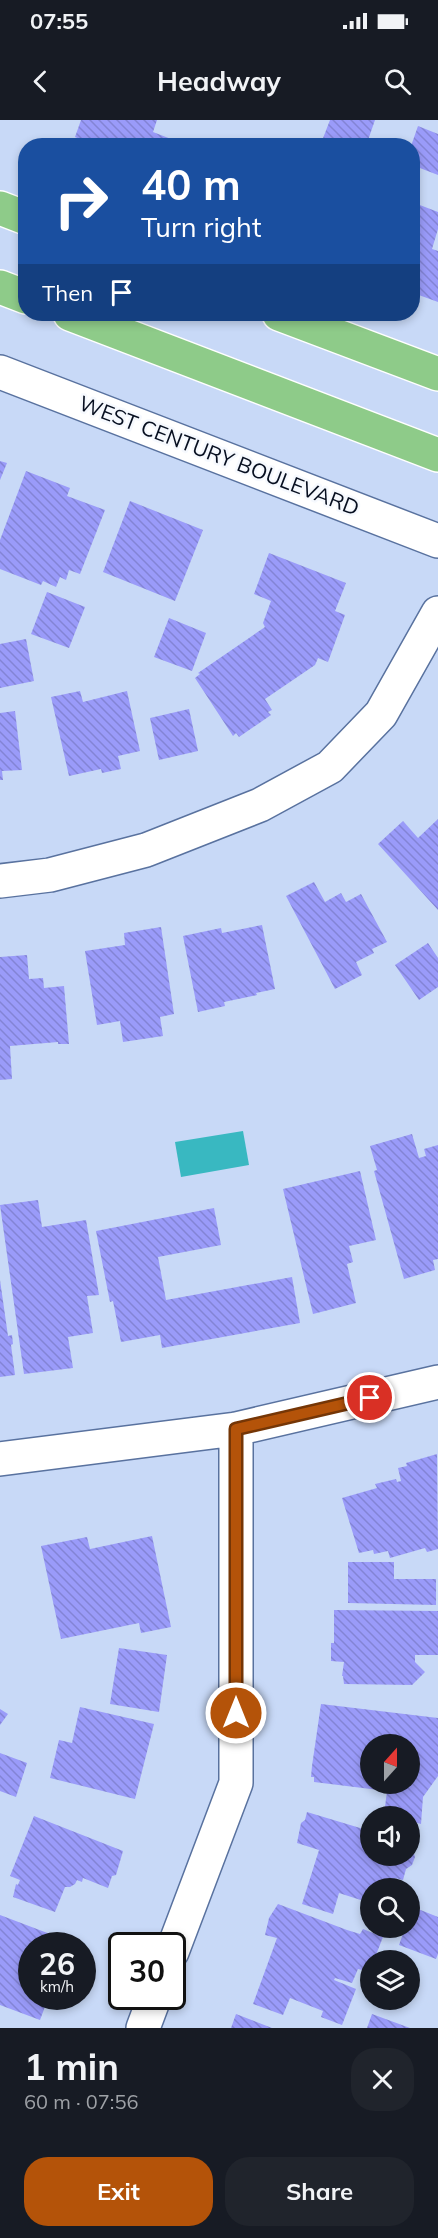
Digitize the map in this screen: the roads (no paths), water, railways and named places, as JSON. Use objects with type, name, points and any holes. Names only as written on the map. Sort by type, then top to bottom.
[{"type":"main road","points":[[0,208],[18,215]]},
{"type":"main road","points":[[0,287],[18,294]]},
{"type":"main road","points":[[88,321],[438,455]]},
{"type":"main road","points":[[298,321],[438,374]]},
{"type":"street","name":"WEST CENTURY BOULEVARD","points":[[0,372],[438,541]]},
{"type":"street","points":[[0,881],[50,875],[146,850],[260,805],[330,767],[381,714],[438,613]]},
{"type":"street","points":[[0,1459],[236,1429],[438,1382]]},
{"type":"street","points":[[180,1932],[236,1783],[236,1429]]},
{"type":"street","points":[[144,2028],[150,2010]]}]
